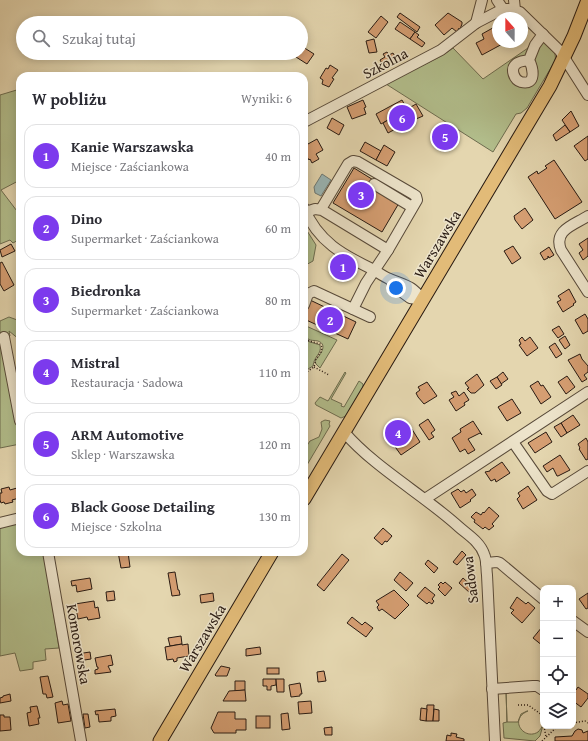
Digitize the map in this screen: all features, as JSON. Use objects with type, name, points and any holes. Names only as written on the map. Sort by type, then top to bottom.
[{"type":"main road","name":"Warszawska","points":[[308,492],[550,86],[584,14],[588,0]]},
{"type":"main road","name":"Warszawska","points":[[164,740],[270,556]]},
{"type":"street","points":[[476,24],[482,0]]},
{"type":"street","points":[[496,0],[504,9],[515,5],[520,12],[543,34],[565,57],[588,96]]},
{"type":"street","name":"Szkolna","points":[[308,120],[441,50],[476,24],[504,9]]},
{"type":"street","points":[[529,60],[536,44],[543,34]]},
{"type":"street","points":[[321,209],[348,164],[353,161],[358,162],[416,196],[417,200],[376,271],[366,284],[353,309]]},
{"type":"street","points":[[374,184],[412,207]]},
{"type":"street","points":[[308,210],[321,209],[388,250]]},
{"type":"street","points":[[308,216],[313,226],[328,243],[342,253],[389,279],[415,289],[423,300]]},
{"type":"street","points":[[588,216],[562,232],[559,237],[561,250],[588,292]]},
{"type":"street","points":[[308,294],[314,291],[370,317]]},
{"type":"street","points":[[4,337],[16,400]]},
{"type":"street","points":[[425,499],[588,392]]},
{"type":"street","name":"Sadowa","points":[[344,432],[354,443],[450,519],[480,546],[484,554],[486,563],[495,741]]},
{"type":"street","points":[[513,442],[547,491],[552,494],[588,471]]},
{"type":"street","points":[[0,523],[16,519]]},
{"type":"street","name":"Komorowska","points":[[49,556],[81,741]]},
{"type":"street","points":[[486,563],[500,563],[540,596]]},
{"type":"street","points":[[576,623],[588,632]]},
{"type":"street","points":[[492,688],[533,686],[540,688]]},
{"type":"path","points":[[308,340],[320,344],[322,347],[314,367],[308,371]]},
{"type":"path","points":[[314,367],[329,375]]},
{"type":"path","points":[[518,706],[528,705],[540,714]]},
{"type":"path","points":[[576,722],[586,721],[588,723]]},
{"type":"path","points":[[545,729],[546,737]]},
{"type":"path","points":[[542,741],[555,729]]},
{"type":"green space","points":[[545,41],[551,48],[555,55],[555,61],[527,108],[521,113],[516,114],[493,152],[386,84],[443,55],[453,48],[483,79],[528,48],[531,44],[526,57],[517,60],[513,80],[537,78],[538,71],[534,57],[541,43]]},
{"type":"green space","points":[[16,90],[16,182],[1,190],[16,210],[16,241],[13,243],[10,240],[0,244],[0,95]]},
{"type":"green space","points":[[308,232],[316,245],[313,261],[308,264]]},
{"type":"green space","points":[[9,317],[16,320],[16,337],[9,331],[10,336],[3,337],[16,420],[16,445],[0,448],[0,321]]},
{"type":"green space","points":[[308,327],[337,340],[320,368],[315,361],[322,351],[323,345],[318,341],[308,339]]},
{"type":"green space","points":[[308,341],[320,345],[320,351],[313,366],[308,369]]},
{"type":"green space","points":[[345,372],[346,373],[331,399],[342,404],[341,406],[344,407],[359,381],[363,384],[363,388],[346,416],[341,418],[316,405],[315,403],[320,397],[328,401]]},
{"type":"green space","points":[[325,420],[330,421],[330,426],[308,463],[308,444],[310,441],[319,437],[322,429],[321,422]]},
{"type":"green space","points":[[16,523],[16,556],[45,556],[59,648],[45,649],[46,660],[33,662],[33,669],[20,671],[15,653],[0,656],[0,526]]},
{"type":"green space","points":[[519,719],[520,728],[528,734],[533,734],[542,729],[540,736],[535,741],[504,738],[503,723],[518,722]]},
{"type":"water","points":[[322,174],[331,180],[321,196],[315,193],[314,187]]},
{"type":"building","points":[[400,13],[420,27],[417,32],[397,17]]},
{"type":"building","points":[[448,13],[462,22],[462,24],[457,32],[452,28],[444,35],[435,25]]},
{"type":"building","points":[[381,16],[388,22],[376,38],[368,32]]},
{"type":"building","points":[[400,22],[415,32],[410,39],[395,29]]},
{"type":"building","points":[[492,28],[492,48],[495,48],[482,55],[476,43],[484,39],[482,34]]},
{"type":"building","points":[[415,32],[419,35],[417,37],[425,43],[422,47],[410,39]]},
{"type":"building","points":[[374,39],[377,52],[369,53],[366,41]]},
{"type":"building","points":[[308,50],[314,54],[307,64],[301,60],[308,60]]},
{"type":"building","points":[[387,52],[389,55],[393,53],[398,62],[385,69],[380,60],[385,57],[383,54]]},
{"type":"building","points":[[330,65],[338,70],[332,78],[334,79],[329,87],[322,84],[323,80],[320,78],[326,68],[328,69]]},
{"type":"building","points":[[363,100],[366,107],[364,108],[366,114],[352,119],[347,107]]},
{"type":"building","points":[[402,100],[407,109],[381,124],[376,114]]},
{"type":"building","points":[[416,104],[423,116],[416,118],[388,133],[383,123]]},
{"type":"building","points":[[571,111],[579,126],[570,132],[562,120]]},
{"type":"building","points":[[332,118],[344,125],[339,135],[327,128]]},
{"type":"building","points":[[565,125],[570,132],[556,141],[553,135]]},
{"type":"building","points":[[588,136],[588,159],[585,161],[574,146]]},
{"type":"building","points":[[317,139],[323,150],[316,154],[319,159],[312,163],[310,159],[309,160],[308,144]]},
{"type":"building","points":[[365,142],[381,151],[376,160],[360,151]]},
{"type":"building","points":[[384,145],[395,152],[387,166],[376,160]]},
{"type":"building","points":[[554,160],[582,202],[555,219],[528,177],[537,171],[538,174],[547,168],[545,166]]},
{"type":"building","points":[[354,168],[375,181],[399,203],[382,232],[333,203]]},
{"type":"building","points":[[525,208],[533,220],[522,229],[515,220],[514,216]]},
{"type":"building","points":[[588,238],[588,256],[583,260],[579,253],[583,250],[579,244]]},
{"type":"building","points":[[11,244],[15,251],[2,257],[0,250]]},
{"type":"building","points":[[513,246],[521,258],[512,264],[504,251]]},
{"type":"building","points":[[549,247],[554,255],[549,258],[548,256],[548,258],[544,260],[540,253]]},
{"type":"building","points":[[2,262],[14,285],[4,291],[0,284],[0,263]]},
{"type":"building","points":[[569,289],[576,302],[563,312],[557,302],[561,300],[558,296]]},
{"type":"building","points":[[310,300],[356,322],[348,339],[308,321],[308,304]]},
{"type":"building","points":[[585,314],[588,319],[588,331],[583,334],[575,320]]},
{"type":"building","points":[[559,326],[564,334],[558,338],[552,330]]},
{"type":"building","points":[[565,336],[570,345],[565,349],[559,340]]},
{"type":"building","points":[[522,337],[525,341],[530,337],[538,348],[527,356],[519,345],[521,344],[519,340]]},
{"type":"building","points":[[555,343],[562,354],[556,358],[549,347]]},
{"type":"building","points":[[580,354],[588,366],[588,372],[584,375],[587,379],[582,382],[568,360]]},
{"type":"building","points":[[503,372],[508,379],[501,384],[497,377]]},
{"type":"building","points":[[477,374],[484,385],[475,393],[471,393],[467,389],[469,388],[465,383]]},
{"type":"building","points":[[567,376],[575,387],[566,394],[558,382]]},
{"type":"building","points":[[497,377],[502,385],[496,389],[490,381]]},
{"type":"building","points":[[538,381],[541,386],[543,385],[551,397],[541,404],[530,386]]},
{"type":"building","points":[[427,382],[437,396],[424,404],[416,393],[420,390],[418,387]]},
{"type":"building","points":[[456,391],[459,396],[464,392],[469,400],[464,403],[465,405],[456,411],[449,400],[454,397],[451,393]]},
{"type":"building","points":[[512,399],[521,413],[507,421],[498,407]]},
{"type":"building","points":[[573,415],[580,425],[567,433],[561,423]]},
{"type":"building","points":[[428,419],[435,430],[431,433],[434,437],[429,440],[419,425]]},
{"type":"building","points":[[402,421],[404,423],[408,423],[420,442],[401,455],[393,444],[390,443],[392,436],[388,431]]},
{"type":"building","points":[[473,421],[482,435],[480,433],[468,439],[475,450],[468,454],[465,449],[460,452],[452,438],[461,432],[460,429]]},
{"type":"building","points":[[561,423],[567,433],[561,437],[554,427]]},
{"type":"building","points":[[546,432],[552,442],[535,453],[528,443]]},
{"type":"building","points":[[586,438],[588,442],[588,459],[586,460],[579,449],[578,444]]},
{"type":"building","points":[[560,455],[570,470],[558,476],[553,468],[547,472],[543,466]]},
{"type":"building","points":[[502,462],[510,473],[496,482],[495,479],[491,481],[485,472],[490,471]]},
{"type":"building","points":[[528,486],[537,500],[523,509],[517,499],[520,496],[518,493]]},
{"type":"building","points":[[9,487],[10,490],[16,488],[16,499],[12,500],[13,502],[5,504],[4,502],[1,503],[1,489]]},
{"type":"building","points":[[458,489],[461,492],[464,490],[466,493],[472,489],[476,495],[470,500],[471,501],[460,508],[451,493]]},
{"type":"building","points":[[489,507],[499,516],[492,524],[494,526],[489,530],[485,527],[483,529],[474,522],[475,520],[471,517],[476,512],[481,515]]},
{"type":"building","points":[[383,528],[392,536],[382,545],[374,538]]},
{"type":"building","points":[[462,551],[466,555],[457,565],[453,562]]},
{"type":"building","points":[[342,554],[349,560],[324,591],[317,585]]},
{"type":"building","points":[[119,556],[129,556],[130,567],[121,568]]},
{"type":"building","points":[[428,560],[438,568],[434,573],[425,564]]},
{"type":"building","points":[[175,572],[180,595],[172,596],[168,573]]},
{"type":"building","points":[[400,572],[413,583],[406,591],[394,580]]},
{"type":"building","points":[[90,578],[92,589],[77,592],[76,585],[72,586],[71,581]]},
{"type":"building","points":[[463,578],[474,588],[470,593],[459,583]]},
{"type":"building","points":[[441,582],[443,584],[445,582],[452,588],[445,596],[438,589],[440,587],[438,585]]},
{"type":"building","points":[[425,587],[435,595],[432,599],[434,601],[432,604],[429,602],[427,604],[417,596]]},
{"type":"building","points":[[394,590],[409,605],[395,619],[382,609],[379,611],[377,607],[379,605],[376,601]]},
{"type":"building","points":[[114,591],[115,600],[107,601],[106,592]]},
{"type":"building","points":[[213,593],[214,601],[201,603],[200,595]]},
{"type":"building","points":[[588,593],[588,608],[586,609],[579,599]]},
{"type":"building","points":[[517,597],[526,604],[528,602],[535,608],[522,623],[511,613],[514,610],[510,608]]},
{"type":"building","points":[[94,601],[95,608],[98,607],[100,618],[88,620],[87,617],[78,619],[75,604]]},
{"type":"building","points":[[352,617],[362,625],[365,622],[373,628],[366,637],[347,623]]},
{"type":"building","points":[[540,629],[540,644],[533,638]]},
{"type":"building","points":[[181,636],[182,644],[170,646],[168,638]]},
{"type":"building","points":[[188,644],[189,656],[177,658],[177,661],[174,662],[173,659],[167,660],[165,647]]},
{"type":"building","points":[[260,647],[261,654],[246,656],[246,649]]},
{"type":"building","points":[[90,652],[91,659],[78,661],[77,654]]},
{"type":"building","points":[[111,655],[113,665],[108,666],[111,672],[95,674],[95,670],[98,669],[98,667],[95,658]]},
{"type":"building","points":[[221,666],[230,668],[227,676],[215,675]]},
{"type":"building","points":[[267,668],[279,668],[279,674],[267,674]]},
{"type":"building","points":[[324,671],[326,681],[318,682],[317,672]]},
{"type":"building","points":[[48,676],[53,697],[47,698],[46,694],[43,694],[40,677]]},
{"type":"building","points":[[263,679],[276,679],[276,685],[271,686],[271,690],[267,690],[267,686],[263,686]]},
{"type":"building","points":[[276,679],[284,679],[284,692],[277,692]]},
{"type":"building","points":[[235,681],[245,681],[245,690],[235,691]]},
{"type":"building","points":[[300,683],[302,694],[300,694],[300,696],[291,697],[289,685]]},
{"type":"building","points":[[578,687],[588,694],[588,698],[581,707],[576,703],[576,690]]},
{"type":"building","points":[[245,690],[246,701],[223,701],[229,691]]},
{"type":"building","points":[[10,694],[11,701],[0,703],[0,698]]},
{"type":"building","points":[[62,701],[63,705],[68,704],[71,721],[58,723],[55,703]]},
{"type":"building","points":[[311,701],[312,713],[299,714],[298,702]]},
{"type":"building","points":[[427,705],[434,705],[433,721],[426,721]]},
{"type":"building","points":[[37,706],[40,718],[38,718],[39,724],[29,726],[27,713],[31,712],[30,707]]},
{"type":"building","points":[[421,708],[427,709],[426,721],[420,720]]},
{"type":"building","points":[[115,709],[116,716],[111,717],[111,721],[99,722],[98,714],[96,715],[95,711]]},
{"type":"building","points":[[434,709],[439,710],[439,721],[433,721]]},
{"type":"building","points":[[218,712],[235,712],[235,719],[246,719],[246,730],[236,730],[236,733],[214,733],[211,728]]},
{"type":"building","points":[[288,713],[290,729],[282,730],[281,714]]},
{"type":"building","points":[[83,714],[88,714],[90,727],[85,728]]},
{"type":"building","points":[[0,715],[10,717],[11,730],[0,731]]},
{"type":"building","points":[[256,716],[270,716],[270,728],[256,728]]},
{"type":"building","points":[[332,727],[332,735],[325,735],[324,728]]},
{"type":"building","points":[[578,729],[582,730],[583,733],[588,731],[588,741],[555,741],[555,737],[572,736]]},
{"type":"building","points":[[451,733],[457,734],[456,737],[464,739],[464,741],[446,741],[447,735],[451,736]]},
{"type":"place","name":"Black Goose Detailing","points":[[402,118]]},
{"type":"place","name":"ARM Automotive","points":[[445,137]]},
{"type":"place","name":"Biedronka","points":[[361,195]]},
{"type":"place","name":"Kanie Warszawska","points":[[343,267]]},
{"type":"place","name":"Dino","points":[[330,320]]},
{"type":"place","name":"Mistral","points":[[398,433]]}]
